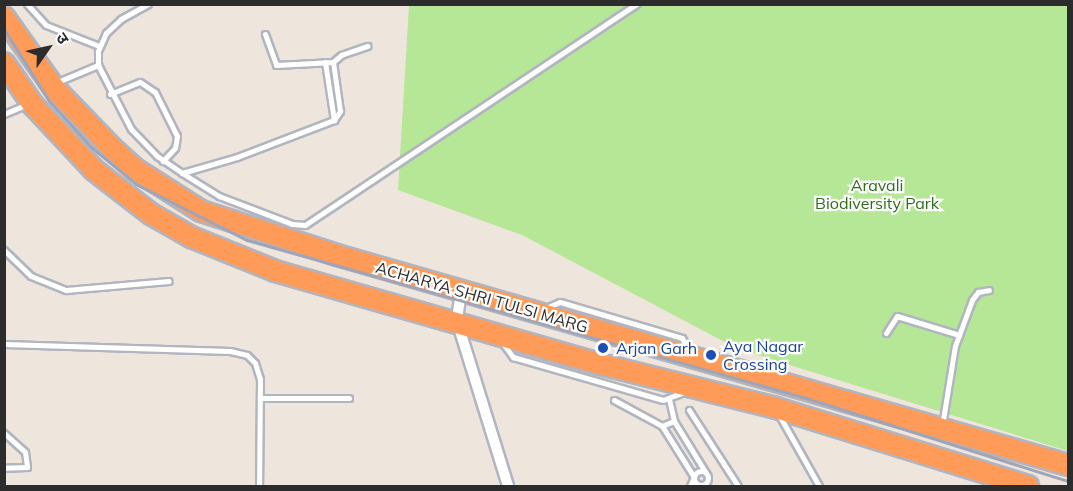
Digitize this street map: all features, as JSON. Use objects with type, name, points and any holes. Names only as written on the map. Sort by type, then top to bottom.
[{"type":"highway","name":"ACHARYA SHRI TULSI MARG","points":[[4,17],[52,84],[135,170],[201,211],[535,313],[1068,465]]},
{"type":"highway","name":"ACHARYA SHRI TULSI MARG","points":[[4,63],[32,103],[119,192],[191,237],[274,271],[458,321],[497,335],[776,408],[1028,486]]},
{"type":"street","points":[[461,291],[458,321],[508,486]]},
{"type":"lane","points":[[27,4],[46,25],[99,46]]},
{"type":"lane","points":[[148,4],[121,19],[99,46],[98,65],[110,94],[131,129],[163,161],[219,196],[292,224],[305,225],[637,4]]},
{"type":"lane","points":[[265,34],[276,65],[333,62],[341,55],[368,46]]},
{"type":"lane","points":[[325,62],[333,120]]},
{"type":"lane","points":[[182,173],[237,157],[333,120],[340,111],[333,62]]},
{"type":"lane","points":[[52,84],[98,65]]},
{"type":"lane","points":[[110,94],[140,82],[155,92],[177,136],[175,148],[163,161]]},
{"type":"lane","points":[[4,114],[32,103]]},
{"type":"lane","points":[[4,250],[31,276],[66,290],[169,281]]},
{"type":"lane","points":[[941,428],[950,362],[959,335],[977,294],[989,290]]},
{"type":"lane","points":[[886,333],[897,316],[959,335]]},
{"type":"lane","points":[[497,335],[513,357],[669,399],[694,388]]},
{"type":"lane","points":[[4,344],[240,352],[255,363],[261,398],[259,486]]},
{"type":"lane","points":[[261,398],[349,398]]},
{"type":"lane","points":[[669,399],[674,420],[712,486]]},
{"type":"lane","points":[[614,400],[662,426],[700,485],[708,479]]},
{"type":"lane","points":[[776,408],[819,486]]},
{"type":"lane","points":[[688,410],[738,486]]},
{"type":"lane","points":[[662,426],[674,420]]},
{"type":"lane","points":[[4,433],[21,447],[27,461],[25,469],[4,468]]},
{"type":"lane","points":[[690,486],[699,471],[706,472]]},
{"type":"green space","name":"Aravali Biodiversity Park","points":[[409,5],[1068,5],[1068,451],[738,349],[522,235],[398,190]]},
{"type":"railway","points":[[4,29],[49,101],[91,147],[136,184],[247,240],[806,398],[1068,481]]},
{"type":"place","name":"Arjan Garh","points":[[603,348]]},
{"type":"place","name":"Aya Nagar Crossing","points":[[711,355]]}]
